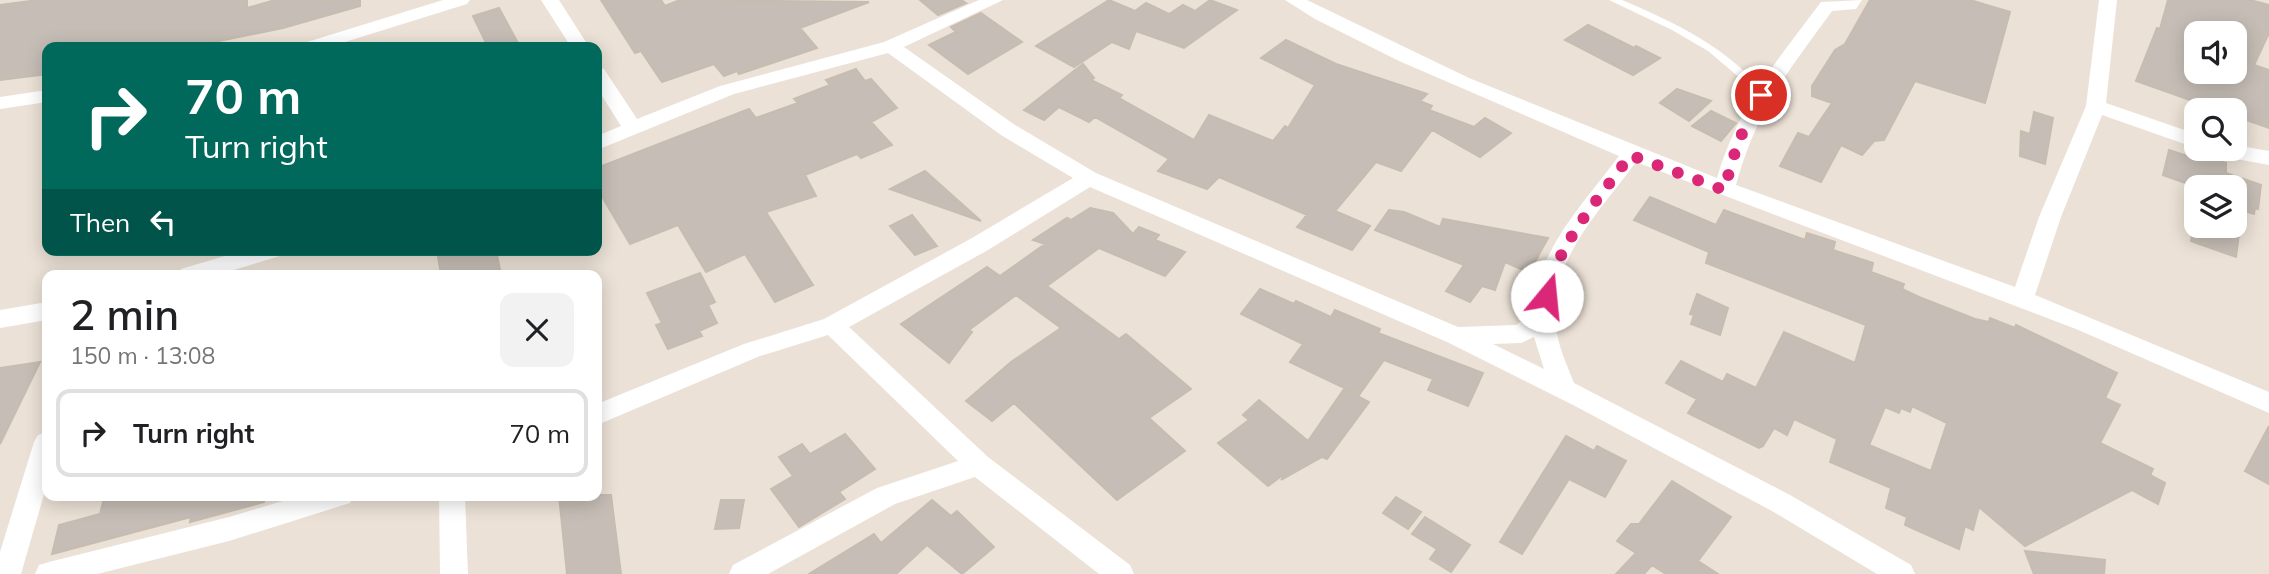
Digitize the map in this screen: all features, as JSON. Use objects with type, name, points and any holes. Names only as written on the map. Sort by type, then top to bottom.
[{"type":"street","points":[[328,42],[461,0]]},
{"type":"street","points":[[550,0],[577,42]]},
{"type":"street","points":[[602,141],[727,90],[891,46],[994,0]]},
{"type":"street","points":[[1294,0],[1382,47],[1630,155],[2023,298],[2269,403]]},
{"type":"street","points":[[1724,190],[1738,142],[1761,95],[1827,6],[1850,5],[1853,0]]},
{"type":"street","points":[[2023,298],[2050,216],[2096,106],[2108,0]]},
{"type":"street","points":[[891,46],[1008,130],[1089,178],[1455,336],[1781,503],[1901,574]]},
{"type":"street","points":[[602,81],[633,129]]},
{"type":"street","points":[[0,103],[42,97]]},
{"type":"street","points":[[2096,106],[2184,137]]},
{"type":"street","points":[[2247,154],[2269,158]]},
{"type":"street","points":[[1564,390],[1548,344],[1543,317],[1551,274],[1570,239],[1630,155]]},
{"type":"street","points":[[602,413],[752,350],[832,326],[980,244],[1089,178]]},
{"type":"street","points":[[206,270],[252,256]]},
{"type":"street","points":[[0,319],[42,312]]},
{"type":"street","points":[[1455,336],[1521,334],[1543,317]]},
{"type":"street","points":[[832,326],[979,465],[1120,574]]},
{"type":"street","points":[[7,574],[42,458]]},
{"type":"street","points":[[743,574],[886,496],[979,465]]},
{"type":"street","points":[[49,574],[229,530],[322,501]]},
{"type":"street","points":[[452,501],[454,574]]},
{"type":"lane","points":[[1614,0],[1702,40],[1738,68],[1761,95]]},
{"type":"building","points":[[38,0],[247,0],[247,8],[275,0],[360,0],[360,6],[283,28],[214,42],[42,42],[42,75],[0,80],[0,5]]},
{"type":"building","points":[[601,0],[661,0],[665,6],[680,0],[869,2],[800,28],[817,48],[739,74],[737,71],[724,76],[714,64],[662,82],[641,51],[635,53]]},
{"type":"building","points":[[920,0],[961,0],[966,3],[938,15]]},
{"type":"building","points":[[1109,0],[1135,11],[1146,3],[1169,14],[1183,5],[1195,11],[1210,0],[1237,10],[1184,48],[1136,31],[1129,49],[1112,42],[1074,67],[1036,46]]},
{"type":"building","points":[[1870,0],[1970,0],[2010,12],[1985,103],[1915,81],[1884,140],[1874,141],[1862,155],[1841,145],[1821,182],[1780,166],[1798,133],[1809,137],[1832,103],[1812,96],[1812,86],[1835,50],[1845,44]]},
{"type":"building","points":[[2168,0],[2250,0],[2269,5],[2269,33],[2254,65],[2269,70],[2269,128],[2247,120],[2247,98],[2184,98],[2136,81],[2157,28],[2160,29]]},
{"type":"building","points":[[499,8],[517,42],[486,42],[473,16]]},
{"type":"building","points":[[981,13],[1022,42],[968,74],[929,45],[956,32],[951,27]]},
{"type":"building","points":[[1588,25],[1660,58],[1633,75],[1565,40]]},
{"type":"building","points":[[1286,40],[1336,64],[1427,94],[1420,101],[1432,106],[1429,110],[1474,127],[1485,118],[1511,133],[1480,157],[1432,130],[1401,171],[1376,162],[1335,211],[1370,226],[1352,250],[1297,227],[1307,215],[1219,177],[1207,189],[1158,171],[1169,159],[1095,117],[1089,122],[1059,107],[1044,120],[1024,110],[1083,64],[1094,78],[1091,80],[1122,95],[1119,98],[1194,140],[1209,115],[1273,141],[1285,126],[1288,128],[1315,85],[1261,58]]},
{"type":"building","points":[[856,69],[865,81],[871,79],[897,108],[871,122],[892,145],[861,158],[857,154],[805,175],[816,196],[766,212],[813,285],[775,302],[745,254],[706,272],[678,225],[630,244],[602,196],[602,166],[749,109],[756,118],[798,103],[794,99],[830,85],[826,80]]},
{"type":"building","points":[[1677,89],[1711,101],[1689,121],[1660,103]]},
{"type":"building","points":[[1711,111],[1736,123],[1721,141],[1692,126]]},
{"type":"building","points":[[2034,112],[2053,118],[2045,164],[2020,156],[2021,131],[2030,134]]},
{"type":"building","points":[[2169,150],[2184,155],[2184,161],[2226,163],[2226,173],[2232,175],[2184,175],[2184,182],[2163,175]]},
{"type":"building","points":[[925,171],[981,221],[890,189]]},
{"type":"building","points":[[2247,180],[2261,185],[2258,209],[2255,208],[2254,214],[2247,212]]},
{"type":"building","points":[[1650,197],[1716,225],[1724,210],[1805,240],[1807,233],[1835,242],[1833,250],[1873,263],[1871,272],[1904,284],[1902,289],[1919,297],[1975,319],[1989,322],[1990,318],[2015,328],[2016,325],[2117,373],[2105,398],[2120,405],[2100,443],[2153,469],[2150,475],[2165,483],[2158,504],[2132,490],[2025,546],[1979,507],[1973,530],[1965,526],[1959,549],[1905,525],[1907,517],[1886,508],[1891,488],[1830,462],[1837,439],[1794,419],[1787,435],[1774,428],[1759,448],[1688,413],[1697,399],[1666,383],[1681,361],[1723,382],[1727,374],[1756,388],[1784,332],[1855,363],[1866,325],[1706,263],[1709,252],[1634,220]],"holes":[[[1912,406],[1947,423],[1931,471],[1869,445],[1885,407],[1899,413],[1901,408],[1910,412]]]},
{"type":"building","points":[[1090,208],[1113,213],[1133,234],[1139,227],[1159,235],[1155,240],[1185,252],[1165,276],[1099,248],[1047,286],[1119,339],[1126,334],[1191,389],[1149,418],[1185,451],[1117,500],[1014,403],[992,421],[966,401],[1011,362],[1061,328],[1016,295],[969,330],[972,332],[949,363],[901,324],[987,267],[1000,276],[1045,244],[1033,240],[1067,218],[1071,220]]},
{"type":"building","points":[[1389,210],[1404,212],[1440,227],[1443,219],[1548,238],[1531,269],[1525,267],[1523,270],[1505,262],[1495,290],[1482,286],[1470,302],[1446,291],[1464,265],[1375,230]]},
{"type":"building","points":[[912,215],[937,246],[915,255],[890,226]]},
{"type":"building","points":[[2191,238],[2238,238],[2236,257],[2191,241]]},
{"type":"building","points":[[438,256],[497,256],[500,270],[440,270]]},
{"type":"building","points":[[700,273],[715,302],[708,305],[717,323],[699,331],[702,336],[668,349],[656,325],[662,323],[647,293]]},
{"type":"building","points":[[1260,289],[1331,317],[1335,310],[1380,329],[1378,333],[1483,373],[1468,406],[1428,390],[1433,379],[1384,360],[1359,395],[1290,362],[1303,344],[1241,314]]},
{"type":"building","points":[[1697,294],[1728,308],[1720,335],[1691,324],[1694,315],[1690,314]]},
{"type":"building","points":[[40,362],[0,444],[0,368]]},
{"type":"building","points":[[1344,389],[1369,402],[1327,459],[1322,457],[1281,480],[1287,472],[1268,486],[1218,443],[1249,420],[1243,415],[1259,400],[1308,441]]},
{"type":"building","points":[[2269,426],[2269,484],[2245,471]]},
{"type":"building","points":[[845,434],[875,469],[839,492],[845,499],[799,527],[771,489],[793,476],[779,457],[802,444],[810,454]]},
{"type":"building","points":[[1566,436],[1594,451],[1597,446],[1626,461],[1605,497],[1569,479],[1522,554],[1500,542]]},
{"type":"building","points":[[1672,481],[1731,517],[1698,561],[1718,574],[1666,574],[1652,565],[1644,574],[1616,574],[1636,553],[1617,541],[1631,524],[1639,524]]},
{"type":"building","points":[[602,495],[611,495],[621,574],[567,574],[560,501],[602,501]]},
{"type":"building","points":[[1396,497],[1421,512],[1408,529],[1383,513]]},
{"type":"building","points":[[721,500],[744,500],[739,528],[715,529]]},
{"type":"building","points":[[932,500],[951,516],[957,511],[994,547],[962,574],[927,545],[896,574],[809,574],[874,534],[881,543]]},
{"type":"building","points":[[103,501],[264,502],[190,522],[191,517],[52,554],[59,525],[100,514]]},
{"type":"building","points":[[1425,517],[1470,545],[1451,572],[1430,559],[1437,549],[1412,534]]},
{"type":"building","points":[[2025,551],[2105,560],[2104,574],[2034,574]]},
{"type":"route","points":[[1547,296],[1551,274],[1577,227],[1630,155],[1724,190],[1738,142],[1761,95]]}]
